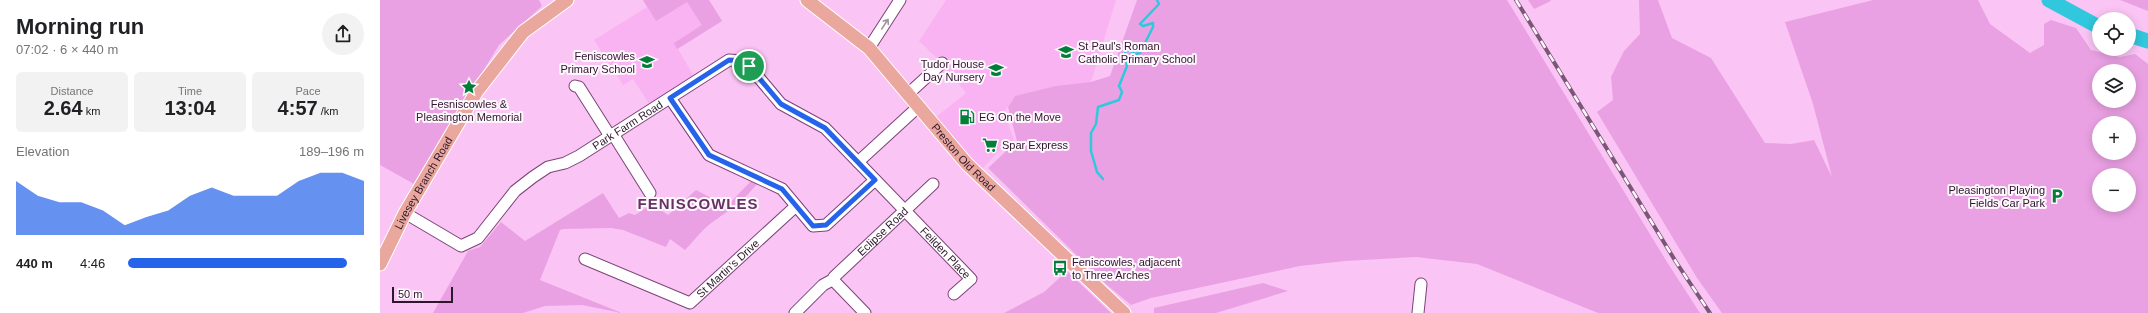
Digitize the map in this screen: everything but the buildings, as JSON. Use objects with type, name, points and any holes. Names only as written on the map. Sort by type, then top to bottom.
[{"type":"main road","name":"Livesey Branch Road","points":[[380,264],[405,213],[477,91],[523,32],[566,0]]},
{"type":"main road","name":"Preston Old Road","points":[[815,2],[869,48],[918,108],[967,164],[1124,313]]},
{"type":"street","points":[[869,48],[900,0]]},
{"type":"street","name":"Park Farm Road","points":[[405,213],[461,246],[478,238],[515,191],[533,177],[548,167],[565,163],[579,156],[729,60],[741,61],[749,66],[781,104],[825,128],[875,180],[906,209]]},
{"type":"street","points":[[908,94],[942,64]]},
{"type":"street","points":[[575,86],[579,87],[650,193]]},
{"type":"street","points":[[670,98],[709,155],[782,189],[813,226],[826,225],[875,180]]},
{"type":"street","points":[[858,162],[918,108]]},
{"type":"street","name":"Eclipse Road","points":[[795,313],[823,285],[834,279],[836,274],[933,184]]},
{"type":"street","name":"St Martin's Drive","points":[[585,259],[690,303],[796,206]]},
{"type":"street","name":"Feilden Place","points":[[906,209],[971,279],[954,294]]},
{"type":"street","points":[[834,279],[865,313]]},
{"type":"street","points":[[1418,313],[1421,284]]},
{"type":"shaded area","points":[[380,0],[539,0],[542,6],[499,45],[414,184],[380,165]]},
{"type":"shaded area","name":"Feniscowles Primary School","points":[[643,0],[709,0],[722,21],[678,49],[693,75],[650,105],[633,79],[623,85],[594,40],[647,7]]},
{"type":"shaded area","points":[[643,0],[709,0],[722,21],[677,49],[674,43],[702,25],[687,2],[656,21]]},
{"type":"shaded area","points":[[946,0],[1116,0],[1091,82],[1015,96],[1004,112],[1014,140],[1004,149],[1002,148],[980,171],[960,152],[962,148],[936,117],[966,93],[942,63],[919,41]]},
{"type":"shaded area","points":[[1137,0],[1507,0],[1667,262],[1700,313],[1598,313],[1477,264],[1416,257],[1345,261],[1300,266],[1151,298],[1131,305],[1107,285],[988,168],[1017,141],[1008,107],[1015,96],[1056,86],[1091,82],[1110,76]]},
{"type":"shaded area","points":[[1528,0],[1550,0],[1551,1],[1534,9]]},
{"type":"shaded area","points":[[1639,0],[1658,0],[1672,38],[1711,58],[1765,143],[1791,144],[1814,140],[1832,177],[1813,104],[1785,22],[1873,0],[1978,0],[1990,24],[2030,53],[2044,45],[2044,24],[2051,20],[2076,28],[2092,50],[2092,56],[2120,57],[2136,56],[2136,55],[2148,64],[2148,313],[1722,313],[1697,278],[1597,112],[1613,100],[1611,77],[1624,51],[1640,34]]},
{"type":"shaded area","points":[[2120,0],[2148,0],[2148,11]]},
{"type":"shaded area","points":[[752,180],[758,183],[747,195],[706,227],[685,250],[670,239],[666,247],[623,230],[611,228],[560,230],[540,280],[622,313],[582,305],[545,306],[523,313],[433,313],[468,251],[480,247],[501,222],[525,241],[603,193],[619,218],[629,213],[635,215],[652,204],[668,215],[696,190],[727,206]]},
{"type":"shaded area","points":[[1067,271],[1111,313],[1004,313],[1044,292]]},
{"type":"shaded area","points":[[1263,283],[1288,291],[1216,313],[1154,313],[1154,308]]},
{"type":"waterway","points":[[1103,179],[1097,172],[1091,151],[1091,133],[1096,124],[1098,107],[1119,100],[1122,92],[1119,86],[1127,66],[1125,52],[1129,50],[1135,54],[1140,53],[1153,27],[1153,23],[1143,26],[1140,24],[1159,4],[1157,0]]},
{"type":"waterway","points":[[2049,0],[2092,23]]},
{"type":"waterway","points":[[2136,37],[2148,41]]},
{"type":"railway","points":[[1516,0],[1676,262],[1710,313]]},
{"type":"place","name":"St Paul's Roman Catholic Primary School","points":[[1066,52]]},
{"type":"place","name":"Feniscowles Primary School","points":[[647,62]]},
{"type":"place","name":"Tudor House Day Nursery","points":[[996,70]]},
{"type":"place","name":"Fesniscowles & Pleasington Memorial","points":[[469,87]]},
{"type":"place","name":"EG On the Move","points":[[967,117]]},
{"type":"place","name":"Spar Express","points":[[990,145]]},
{"type":"place","name":"Pleasington Playing Fields Car Park","points":[[2057,196]]},
{"type":"place","name":"Feniscowles, adjacent to Three Arches","points":[[1060,268]]},
{"type":"district","name":"FENISCOWLES","points":[[698,204]]},
{"type":"route","points":[[729,60],[741,61],[749,66],[781,104],[825,128],[875,180],[826,225],[813,226],[782,189],[709,155],[670,98],[729,60]]}]
